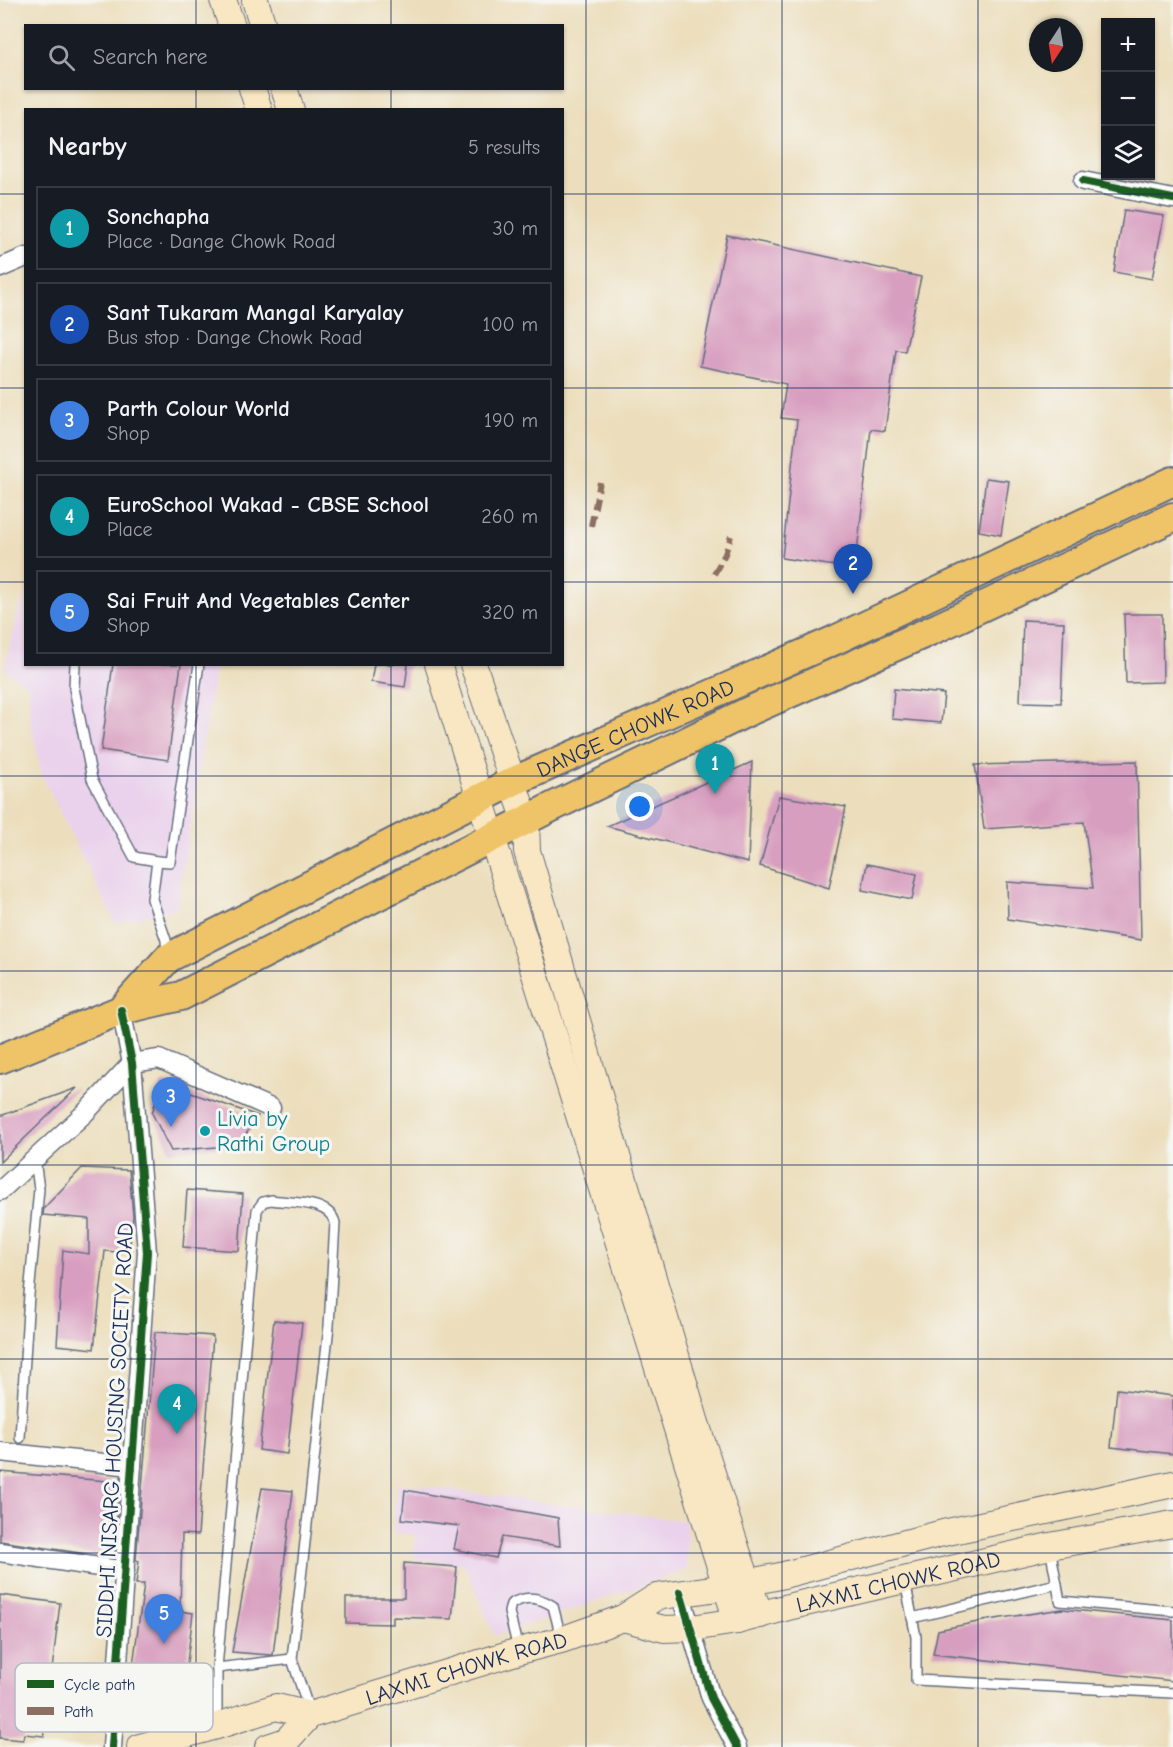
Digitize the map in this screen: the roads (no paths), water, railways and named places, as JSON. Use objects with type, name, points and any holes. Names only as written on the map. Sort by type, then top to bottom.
[{"type":"main road","points":[[223,0],[231,24]]},
{"type":"main road","points":[[255,0],[262,24]]},
{"type":"main road","points":[[253,90],[258,108]]},
{"type":"main road","points":[[285,90],[290,108]]},
{"type":"main road","name":"DANGE CHOWK ROAD","points":[[121,1010],[168,958],[512,782],[835,640],[1173,481]]},
{"type":"main road","name":"DANGE CHOWK ROAD","points":[[0,1059],[121,1010],[181,996],[492,837],[747,712],[939,627],[1173,517]]},
{"type":"main road","points":[[1069,529],[1086,557]]},
{"type":"main road","points":[[439,666],[492,837],[748,1618]]},
{"type":"main road","points":[[474,666],[526,821],[527,851],[691,1409],[736,1585]]},
{"type":"main road","name":"LAXMI CHOWK ROAD","points":[[310,1715],[561,1640],[623,1618],[656,1597],[736,1585],[943,1533],[1173,1485]]},
{"type":"main road","name":"LAXMI CHOWK ROAD","points":[[623,1618],[664,1629],[692,1628],[748,1618],[1050,1546],[1173,1524]]},
{"type":"main road","points":[[213,1727],[276,1707],[310,1715]]},
{"type":"main road","points":[[281,1745],[310,1715]]},
{"type":"main road","points":[[140,1747],[195,1732]]},
{"type":"street","points":[[1083,181],[1173,199]]},
{"type":"street","points":[[0,268],[24,258]]},
{"type":"street","name":"SIDDHI NISARG HOUSING SOCIETY ROAD","points":[[118,1663],[147,1252],[132,1063],[121,1010]]},
{"type":"street","points":[[0,1191],[85,1113],[132,1063],[159,1059],[271,1108]]},
{"type":"street","points":[[0,1452],[132,1466]]},
{"type":"street","points":[[0,1552],[124,1571]]},
{"type":"street","points":[[680,1592],[711,1698],[737,1747]]},
{"type":"street","name":"SIDDHI NISARG HOUSING SOCIETY ROAD","points":[[112,1747],[113,1732]]},
{"type":"lane","points":[[75,666],[74,688],[92,779],[134,857],[170,862],[199,666]]},
{"type":"lane","points":[[157,861],[152,899],[166,940],[168,958]]},
{"type":"lane","points":[[20,1438],[29,1295],[39,1189],[35,1160]]},
{"type":"lane","points":[[217,1726],[217,1668],[257,1210],[263,1202],[271,1200],[320,1206],[334,1216],[335,1223],[329,1326],[292,1659],[310,1715]]},
{"type":"lane","points":[[1050,1546],[1060,1601],[1173,1611]]},
{"type":"lane","points":[[904,1581],[916,1637],[916,1680],[1173,1693]]},
{"type":"lane","points":[[912,1618],[1057,1584]]},
{"type":"lane","points":[[519,1651],[509,1612],[511,1604],[521,1598],[541,1598],[553,1606],[561,1640]]},
{"type":"lane","points":[[217,1668],[292,1659]]},
{"type":"place","name":"Sant Tukaram Mangal Karyalay","points":[[853,594]]},
{"type":"place","name":"Sonchapha","points":[[715,794]]},
{"type":"place","name":"Parth Colour World","points":[[171,1127]]},
{"type":"place","name":"Livia by Rathi Group","points":[[205,1131]]},
{"type":"place","name":"EuroSchool Wakad - CBSE School","points":[[177,1434]]},
{"type":"place","name":"Sai Fruit And Vegetables Center","points":[[164,1644]]}]
